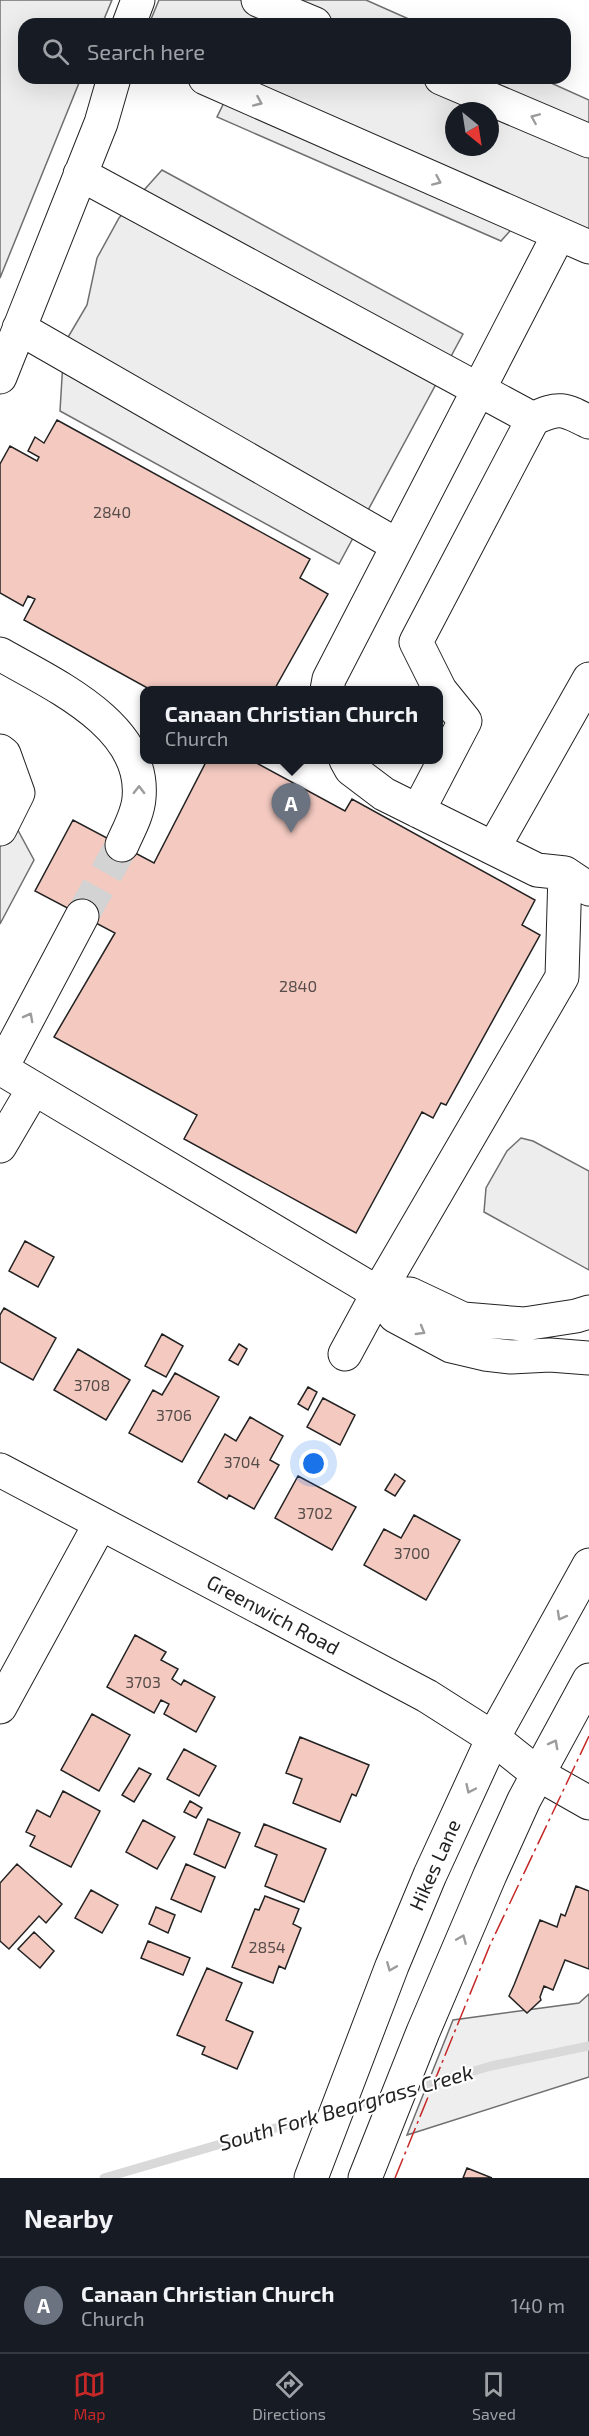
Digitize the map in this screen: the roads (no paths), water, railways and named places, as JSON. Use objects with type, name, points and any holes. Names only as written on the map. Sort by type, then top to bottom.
[{"type":"main road","points":[[131,18],[138,0]]},
{"type":"main road","points":[[258,0],[301,18]]},
{"type":"main road","points":[[0,378],[101,123],[112,84]]},
{"type":"main road","points":[[219,84],[589,248]]},
{"type":"main road","points":[[455,84],[589,141]]},
{"type":"main road","points":[[80,174],[533,420]]},
{"type":"main road","points":[[328,686],[329,679],[397,545],[480,390],[559,234]]},
{"type":"main road","points":[[19,328],[397,545]]},
{"type":"main road","points":[[438,686],[416,642],[533,420],[545,413],[566,409],[589,422]]},
{"type":"main road","points":[[0,654],[95,711],[116,732],[131,755],[139,780],[139,800],[122,845]]},
{"type":"main road","points":[[494,847],[589,679]]},
{"type":"main road","points":[[443,694],[465,721],[443,763]]},
{"type":"main road","points":[[0,751],[4,754],[18,793],[0,829]]},
{"type":"main road","points":[[345,1354],[378,1293],[575,974],[577,881],[537,870],[384,794],[351,769],[348,764]]},
{"type":"main road","points":[[418,811],[443,764]]},
{"type":"main road","points":[[82,916],[1,1068],[378,1293],[395,1316],[451,1346],[511,1357],[550,1355],[589,1358]]},
{"type":"main road","points":[[0,1146],[34,1088]]},
{"type":"main road","points":[[378,1293],[410,1294],[463,1319],[524,1324],[585,1319]]},
{"type":"main road","name":"Greenwich Road","points":[[0,1470],[427,1696],[493,1738],[538,1774],[589,1803]]},
{"type":"main road","points":[[0,1707],[100,1524]]},
{"type":"main road","name":"Hikes Lane","points":[[311,2178],[430,1875],[493,1738],[589,1565]]},
{"type":"main road","points":[[365,2178],[423,2032],[490,1875],[538,1774],[589,1680]]},
{"type":"waterway","name":"South Fork Beargrass Creek","points":[[409,2090],[491,2066],[589,2046]]},
{"type":"waterway","name":"South Fork Beargrass Creek","points":[[346,2108],[390,2095]]},
{"type":"waterway","name":"South Fork Beargrass Creek","points":[[104,2178],[327,2113]]},
{"type":"tunnel","points":[[82,916],[122,845]]},
{"type":"place","name":"Canaan Christian Church","points":[[291,833]]}]
